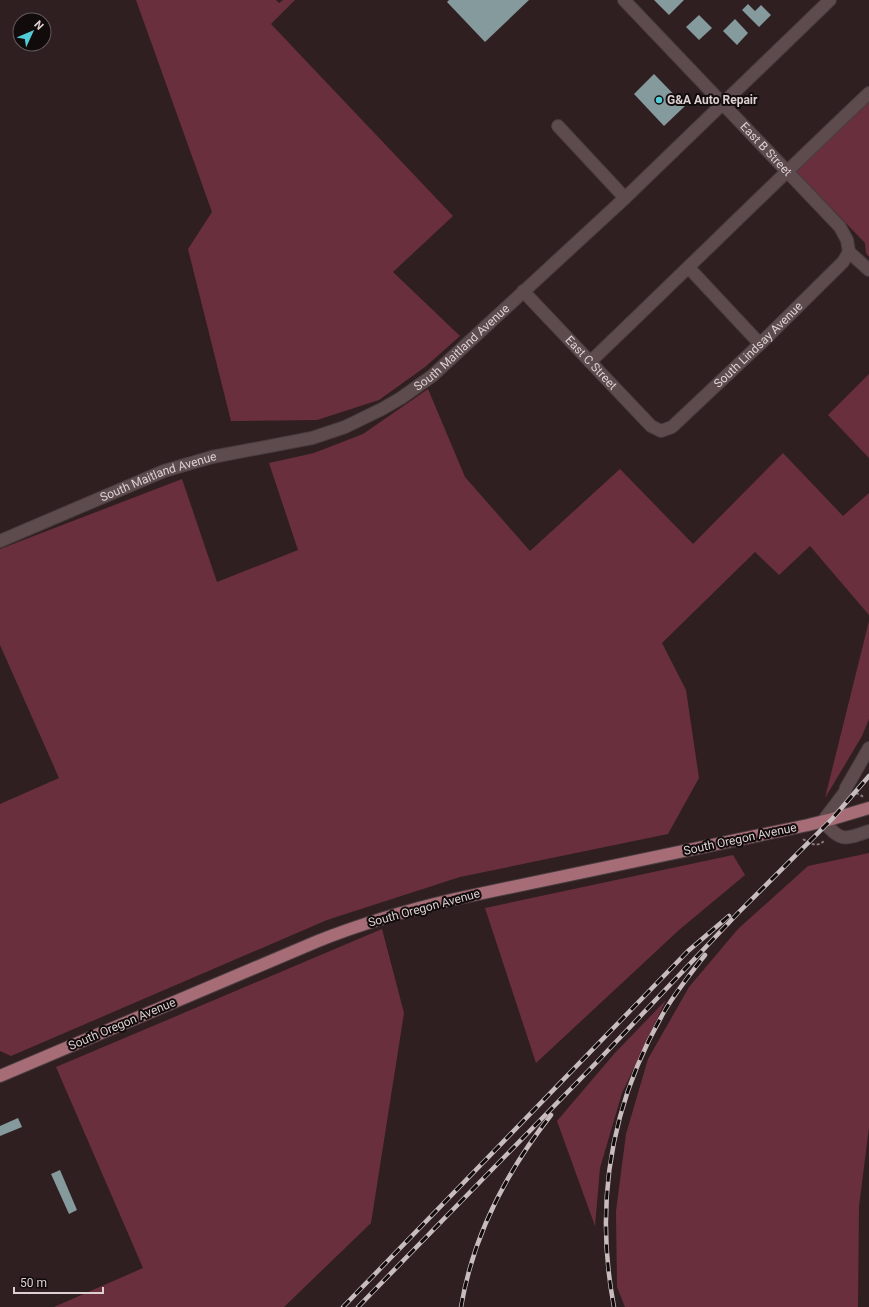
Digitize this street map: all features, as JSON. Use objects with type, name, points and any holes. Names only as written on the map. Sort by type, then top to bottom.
[{"type":"main road","name":"South Oregon Avenue","points":[[0,1076],[325,938],[399,913],[455,899],[823,821],[869,808]]},
{"type":"street","name":"East B Street","points":[[624,0],[840,227],[847,240],[849,252]]},
{"type":"street","name":"South Maitland Avenue","points":[[0,541],[164,471],[212,457],[312,438],[345,427],[382,409],[420,385],[625,198],[830,0]]},
{"type":"street","points":[[590,362],[786,171],[869,93]]},
{"type":"street","points":[[558,126],[625,198]]},
{"type":"street","points":[[849,252],[869,270]]},
{"type":"street","name":"South Lindsay Avenue","points":[[661,431],[672,427],[760,344],[843,262],[849,252]]},
{"type":"street","points":[[688,268],[760,344]]},
{"type":"street","name":"East C Street","points":[[523,291],[650,426],[661,431]]},
{"type":"street","points":[[869,748],[845,792],[823,821],[838,836],[844,838],[869,831]]},
{"type":"shaded area","points":[[136,0],[276,0],[279,3],[283,0],[295,0],[271,24],[453,216],[393,272],[460,336],[425,367],[379,400],[317,420],[231,421],[188,249],[212,212]]},
{"type":"shaded area","points":[[869,100],[869,257],[866,253],[865,243],[795,170]]},
{"type":"shaded area","points":[[869,374],[869,458],[828,415]]},
{"type":"shaded area","points":[[428,389],[465,477],[530,551],[620,469],[693,544],[783,453],[843,516],[869,493],[869,615],[810,546],[779,575],[755,552],[662,643],[686,690],[699,778],[668,834],[460,877],[327,920],[11,1056],[0,1051],[0,804],[59,778],[0,645],[0,549],[182,479],[217,582],[298,550],[269,463],[314,453],[363,434]]},
{"type":"shaded area","points":[[869,621],[869,719],[862,736],[825,798]]},
{"type":"shaded area","points":[[869,853],[869,1128],[859,1206],[858,1307],[625,1307],[617,1287],[616,1211],[626,1134],[648,1059],[689,987],[738,929],[808,866]]},
{"type":"shaded area","points":[[733,855],[745,875],[679,930],[536,1063],[485,908]]},
{"type":"shaded area","points":[[382,929],[404,1013],[371,1223],[284,1307],[54,1307],[143,1268],[56,1067]]},
{"type":"shaded area","points":[[666,1000],[622,1093],[600,1168],[595,1226],[557,1121],[614,1054]]},
{"type":"building","points":[[449,0],[529,0],[485,42],[447,2]]},
{"type":"building","points":[[654,0],[684,0],[669,15]]},
{"type":"building","points":[[748,4],[755,11],[761,5],[771,15],[759,27],[742,10]]},
{"type":"building","points":[[699,15],[712,28],[699,40],[686,27]]},
{"type":"building","points":[[735,19],[748,33],[737,45],[723,31]]},
{"type":"building","name":"G&A Auto Repair","points":[[654,74],[685,106],[664,126],[634,94]]},
{"type":"building","points":[[18,1118],[22,1127],[0,1136],[0,1126]]},
{"type":"building","points":[[60,1170],[77,1210],[69,1214],[51,1174]]},
{"type":"railway","points":[[358,1307],[595,1064],[738,913],[832,819],[869,776]]},
{"type":"railway","points":[[343,1307],[688,951],[729,916]]},
{"type":"railway","points":[[614,1307],[608,1268],[606,1230],[607,1192],[612,1155],[620,1118],[631,1082],[646,1047],[664,1012],[678,990],[705,955]]},
{"type":"railway","points":[[461,1307],[474,1255],[494,1205],[520,1159],[551,1115]]},
{"type":"place","name":"G&A Auto Repair","points":[[659,100]]}]
